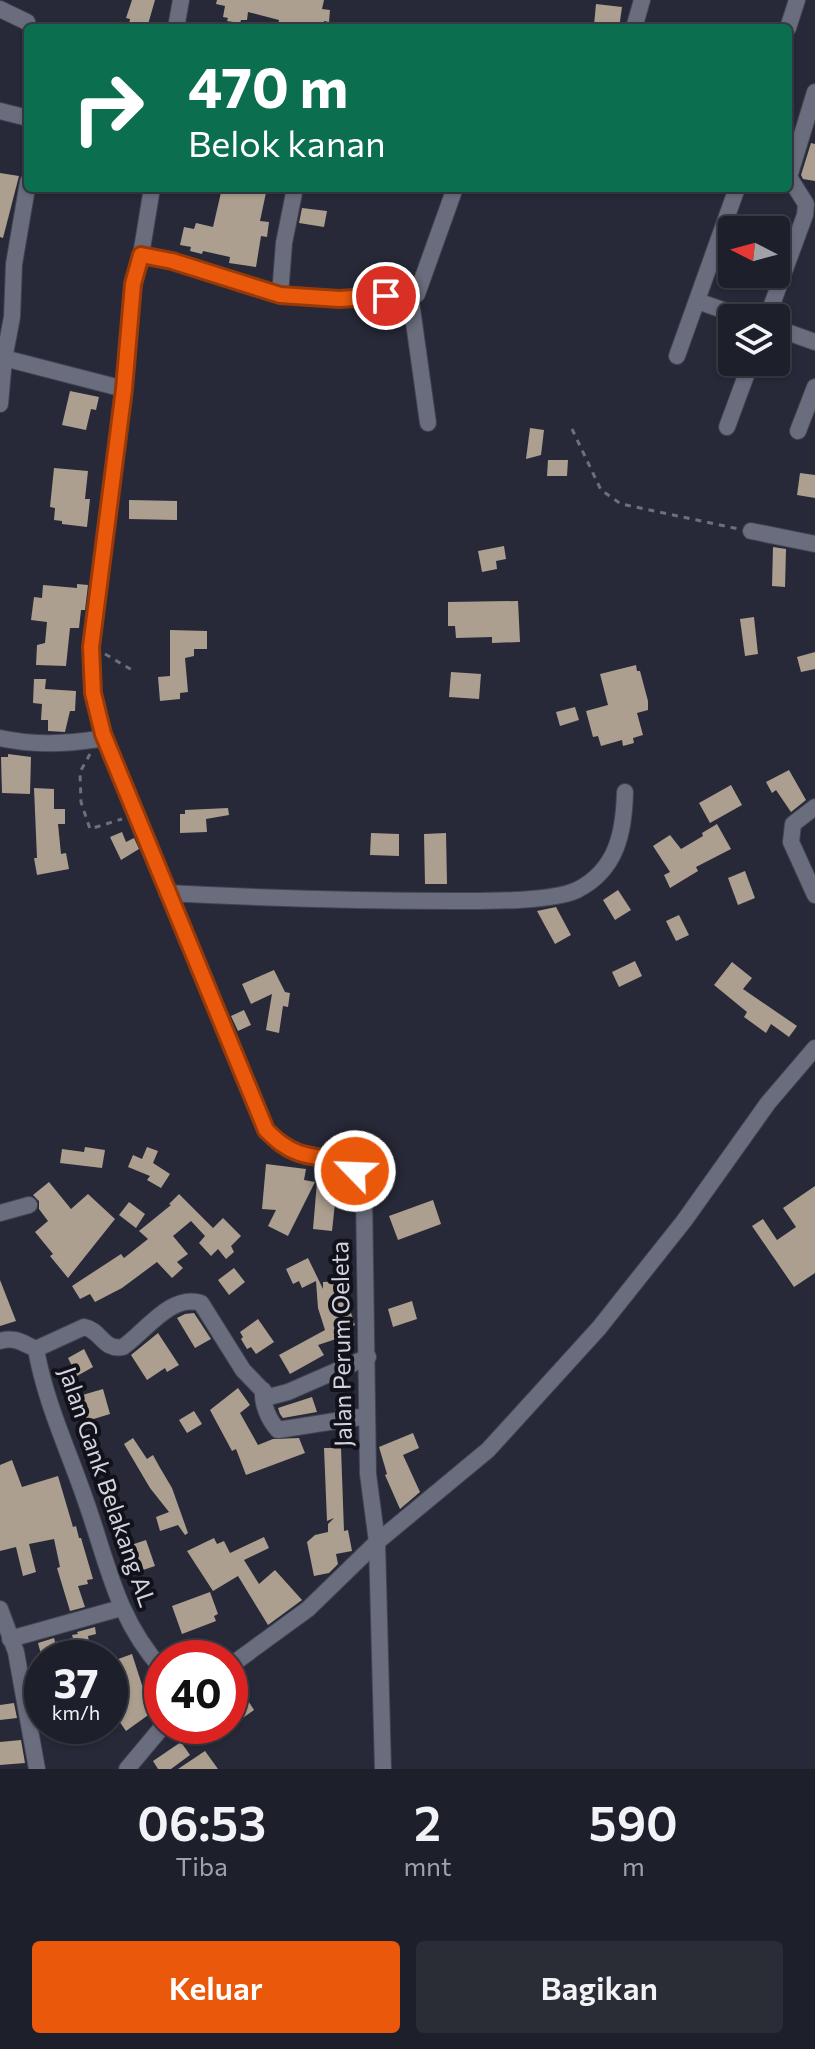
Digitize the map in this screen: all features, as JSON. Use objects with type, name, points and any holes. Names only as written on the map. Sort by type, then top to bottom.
[{"type":"street","points":[[177,24],[181,0]]},
{"type":"street","points":[[635,24],[642,0]]},
{"type":"street","points":[[789,24],[797,0]]},
{"type":"street","points":[[0,11],[27,22]]},
{"type":"street","points":[[792,167],[815,92]]},
{"type":"street","points":[[0,111],[24,117]]},
{"type":"street","points":[[772,304],[805,215],[806,204],[792,182]]},
{"type":"street","points":[[0,404],[2,358],[12,317],[14,264],[26,192]]},
{"type":"street","name":"Jalan Perum Oeleta","points":[[151,192],[133,284],[124,389],[91,647],[93,693],[101,737],[136,813],[266,1130],[280,1144],[301,1154],[341,1161],[355,1171],[364,1192],[368,1474],[377,1542]]},
{"type":"street","points":[[280,295],[284,243],[294,192]]},
{"type":"street","points":[[141,255],[172,261],[280,295],[339,299],[417,294],[454,192]]},
{"type":"street","points":[[677,356],[736,192]]},
{"type":"street","points":[[410,294],[428,423]]},
{"type":"street","points":[[697,301],[718,308]]},
{"type":"street","points":[[790,333],[815,342]]},
{"type":"street","points":[[2,358],[124,389]]},
{"type":"street","points":[[727,427],[746,376]]},
{"type":"street","points":[[798,431],[815,387]]},
{"type":"street","points":[[751,531],[815,544]]},
{"type":"street","points":[[0,738],[39,743],[101,737]]},
{"type":"street","points":[[167,893],[372,901],[497,901],[563,893],[576,890],[600,874],[612,857],[624,822],[625,792]]},
{"type":"street","points":[[815,807],[793,824],[791,842],[815,895]]},
{"type":"street","points":[[248,1653],[308,1609],[377,1542],[488,1450],[599,1328],[684,1221],[768,1103],[815,1048]]},
{"type":"street","points":[[0,1213],[29,1205]]},
{"type":"street","points":[[36,1349],[84,1327],[91,1328],[108,1346],[114,1349],[123,1347],[177,1303],[193,1300],[201,1303],[243,1370],[269,1397],[277,1397],[368,1357]]},
{"type":"street","name":"Jalan Gank Belakang AL","points":[[0,1341],[25,1342],[36,1349],[40,1375],[51,1409],[85,1497],[121,1608],[144,1645]]},
{"type":"street","points":[[264,1389],[262,1397],[269,1421],[278,1430],[367,1416]]},
{"type":"street","points":[[377,1542],[383,1769]]},
{"type":"street","points":[[10,1639],[121,1608]]},
{"type":"street","points":[[0,1609],[16,1652],[37,1769]]},
{"type":"street","points":[[127,1769],[148,1744]]},
{"type":"path","points":[[572,429],[601,490],[621,504],[751,531]]},
{"type":"path","points":[[91,647],[132,670]]},
{"type":"path","points":[[101,737],[80,772],[81,802],[90,829],[136,813]]},
{"type":"building","points":[[132,0],[155,0],[148,24],[129,24],[130,19],[126,18]]},
{"type":"building","points":[[217,0],[324,0],[322,9],[330,10],[329,22],[278,24],[279,20],[248,12],[247,20],[240,23],[227,21],[228,18],[223,17],[225,6],[216,4]]},
{"type":"building","points":[[596,4],[622,7],[620,24],[594,24]]},
{"type":"building","points":[[811,143],[815,144],[815,181],[803,179],[801,175]]},
{"type":"building","points":[[0,173],[19,176],[3,238],[0,237]]},
{"type":"building","points":[[221,192],[266,192],[260,221],[269,222],[267,237],[261,236],[256,267],[229,263],[230,257],[203,251],[202,254],[180,245],[184,227],[194,229],[196,223],[213,227]]},
{"type":"building","points":[[302,208],[327,211],[324,227],[299,223]]},
{"type":"building","points":[[70,391],[99,397],[96,410],[91,409],[86,430],[62,425]]},
{"type":"building","points":[[530,428],[544,430],[541,455],[526,459]]},
{"type":"building","points":[[548,460],[568,460],[567,476],[547,476]]},
{"type":"building","points":[[54,468],[88,471],[85,499],[90,499],[87,527],[54,520],[55,508],[50,507]]},
{"type":"building","points":[[800,473],[815,475],[815,498],[797,495]]},
{"type":"building","points":[[129,500],[177,501],[177,520],[129,519]]},
{"type":"building","points":[[504,546],[506,559],[496,561],[497,569],[482,572],[478,551]]},
{"type":"building","points":[[773,547],[786,549],[785,587],[772,586]]},
{"type":"building","points":[[77,584],[88,585],[85,610],[81,610],[79,628],[70,628],[66,666],[36,665],[37,645],[45,643],[47,622],[31,620],[34,597],[42,598],[43,585],[77,588]]},
{"type":"building","points":[[518,601],[520,642],[492,643],[492,637],[456,638],[455,626],[448,626],[448,602]]},
{"type":"building","points":[[754,617],[758,654],[745,656],[740,619]]},
{"type":"building","points":[[170,630],[207,631],[207,649],[194,649],[194,656],[185,658],[188,692],[180,693],[180,699],[160,701],[158,677],[170,676]]},
{"type":"building","points":[[815,652],[815,669],[801,672],[797,657]]},
{"type":"building","points":[[636,665],[648,701],[648,710],[637,713],[643,735],[633,738],[634,743],[623,746],[622,740],[601,746],[598,736],[593,737],[586,711],[608,705],[600,674]]},
{"type":"building","points":[[451,672],[481,674],[479,699],[449,697]]},
{"type":"building","points":[[34,679],[46,679],[45,689],[76,691],[75,711],[70,711],[65,732],[48,731],[48,720],[41,720],[42,704],[33,703]]},
{"type":"building","points":[[575,707],[579,720],[560,726],[556,712]]},
{"type":"building","points":[[8,754],[31,757],[30,794],[2,793],[1,757],[8,757]]},
{"type":"building","points":[[789,770],[806,800],[791,812],[776,790],[772,793],[766,782]]},
{"type":"building","points":[[731,785],[742,805],[710,823],[699,803]]},
{"type":"building","points":[[34,788],[54,789],[54,809],[65,809],[65,824],[58,824],[61,854],[66,853],[69,869],[37,875],[34,858],[37,858]]},
{"type":"building","points":[[228,808],[229,815],[206,819],[207,832],[180,833],[180,814],[185,814],[185,810]]},
{"type":"building","points":[[717,824],[731,849],[696,867],[698,871],[670,888],[664,875],[670,872],[653,846],[670,835],[681,849]]},
{"type":"building","points":[[122,832],[126,842],[134,838],[139,849],[121,860],[110,837]]},
{"type":"building","points":[[371,833],[399,834],[399,856],[370,855]]},
{"type":"building","points":[[446,833],[447,884],[425,884],[424,834]]},
{"type":"building","points":[[745,871],[755,898],[738,905],[728,878]]},
{"type":"building","points":[[618,890],[631,910],[615,920],[603,900]]},
{"type":"building","points":[[556,907],[571,935],[555,944],[537,911]]},
{"type":"building","points":[[679,915],[689,935],[676,941],[666,921]]},
{"type":"building","points":[[635,961],[642,976],[619,987],[612,972]]},
{"type":"building","points":[[732,962],[752,978],[743,989],[797,1026],[789,1037],[771,1024],[766,1033],[744,1017],[747,1012],[714,985]]},
{"type":"building","points":[[274,970],[285,992],[290,993],[288,1007],[283,1006],[279,1033],[266,1030],[272,994],[251,1004],[242,984]]},
{"type":"building","points":[[244,1010],[251,1025],[238,1031],[231,1016]]},
{"type":"building","points":[[85,1147],[105,1150],[102,1168],[60,1163],[62,1149],[84,1152]]},
{"type":"building","points":[[147,1147],[158,1151],[153,1163],[170,1174],[161,1188],[147,1180],[150,1176],[128,1167],[133,1155],[142,1159]]},
{"type":"building","points":[[266,1164],[306,1169],[304,1180],[315,1182],[288,1236],[268,1226],[276,1210],[262,1209]]},
{"type":"building","points":[[49,1182],[71,1209],[88,1194],[115,1219],[68,1278],[35,1232],[48,1221],[33,1195]]},
{"type":"building","points":[[317,1182],[337,1184],[332,1231],[313,1229]]},
{"type":"building","points":[[815,1186],[815,1273],[794,1287],[752,1226],[763,1219],[777,1240],[796,1227],[783,1208]]},
{"type":"building","points":[[179,1194],[213,1228],[223,1218],[241,1236],[231,1246],[234,1252],[226,1259],[218,1249],[211,1256],[199,1243],[205,1236],[191,1221],[173,1236],[188,1254],[177,1262],[183,1268],[172,1278],[157,1262],[122,1288],[95,1302],[90,1294],[80,1299],[72,1286],[121,1254],[124,1258],[148,1239],[139,1231],[171,1205]]},
{"type":"building","points":[[433,1200],[441,1224],[398,1240],[389,1216]]},
{"type":"building","points":[[129,1202],[145,1214],[136,1228],[119,1215]]},
{"type":"building","points":[[308,1258],[323,1289],[323,1282],[345,1281],[346,1298],[355,1325],[346,1328],[348,1335],[318,1345],[324,1355],[290,1374],[279,1355],[325,1330],[318,1308],[316,1281],[302,1288],[299,1281],[293,1284],[286,1269]]},
{"type":"building","points":[[234,1268],[245,1282],[229,1295],[218,1280]]},
{"type":"building","points":[[0,1280],[16,1321],[0,1326]]},
{"type":"building","points":[[412,1301],[417,1319],[393,1327],[388,1309]]},
{"type":"building","points":[[194,1313],[211,1339],[195,1348],[177,1318]]},
{"type":"building","points":[[258,1319],[274,1342],[256,1354],[251,1347],[247,1349],[240,1332]]},
{"type":"building","points":[[158,1333],[179,1365],[167,1372],[165,1368],[147,1380],[131,1355]]},
{"type":"building","points":[[84,1349],[93,1367],[77,1376],[68,1358]]},
{"type":"building","points":[[238,1388],[250,1405],[240,1413],[258,1445],[273,1439],[299,1438],[305,1453],[246,1475],[236,1449],[232,1451],[210,1410]]},
{"type":"building","points":[[103,1389],[110,1414],[87,1421],[79,1396]]},
{"type":"building","points":[[312,1397],[317,1412],[283,1418],[280,1414],[278,1408]]},
{"type":"building","points":[[194,1411],[202,1424],[187,1433],[179,1420]]},
{"type":"building","points":[[413,1433],[419,1448],[403,1455],[420,1492],[400,1509],[385,1475],[379,1447]]},
{"type":"building","points":[[133,1438],[147,1459],[153,1455],[172,1488],[188,1533],[185,1535],[178,1525],[160,1531],[156,1517],[169,1512],[150,1488],[124,1444]]},
{"type":"building","points":[[324,1448],[341,1448],[344,1531],[348,1530],[352,1551],[336,1554],[338,1564],[329,1573],[314,1576],[307,1542],[315,1535],[328,1532],[328,1524],[334,1518],[327,1521]]},
{"type":"building","points":[[12,1460],[22,1487],[58,1476],[93,1579],[87,1580],[88,1584],[78,1586],[85,1607],[70,1611],[57,1568],[60,1567],[54,1539],[29,1544],[36,1572],[23,1576],[16,1547],[0,1551],[0,1465]]},
{"type":"building","points":[[264,1537],[269,1548],[244,1560],[259,1584],[275,1570],[302,1600],[268,1625],[238,1576],[213,1591],[187,1551],[214,1538],[217,1544],[224,1541],[230,1553]]},
{"type":"building","points":[[146,1540],[155,1566],[134,1573],[125,1547]]},
{"type":"building","points":[[210,1592],[218,1614],[214,1616],[216,1621],[182,1634],[172,1606]]},
{"type":"building","points":[[95,1627],[96,1634],[88,1636],[89,1640],[64,1640],[73,1638],[72,1635]]},
{"type":"building","points":[[132,1654],[144,1688],[144,1718],[128,1730],[128,1655]]},
{"type":"building","points":[[248,1701],[254,1710],[248,1714]]},
{"type":"building","points":[[14,1703],[17,1718],[0,1720],[0,1705]]},
{"type":"building","points":[[21,1740],[25,1763],[0,1765],[0,1742]]},
{"type":"building","points":[[178,1744],[182,1744],[190,1755],[171,1769],[158,1769],[153,1761]]},
{"type":"building","points":[[205,1751],[218,1769],[178,1769]]},
{"type":"route","points":[[355,1171],[341,1161],[321,1155],[301,1154],[280,1144],[266,1130],[103,734],[93,693],[91,647],[124,389],[133,284],[141,255],[172,261],[280,295],[339,299],[386,296]]}]
